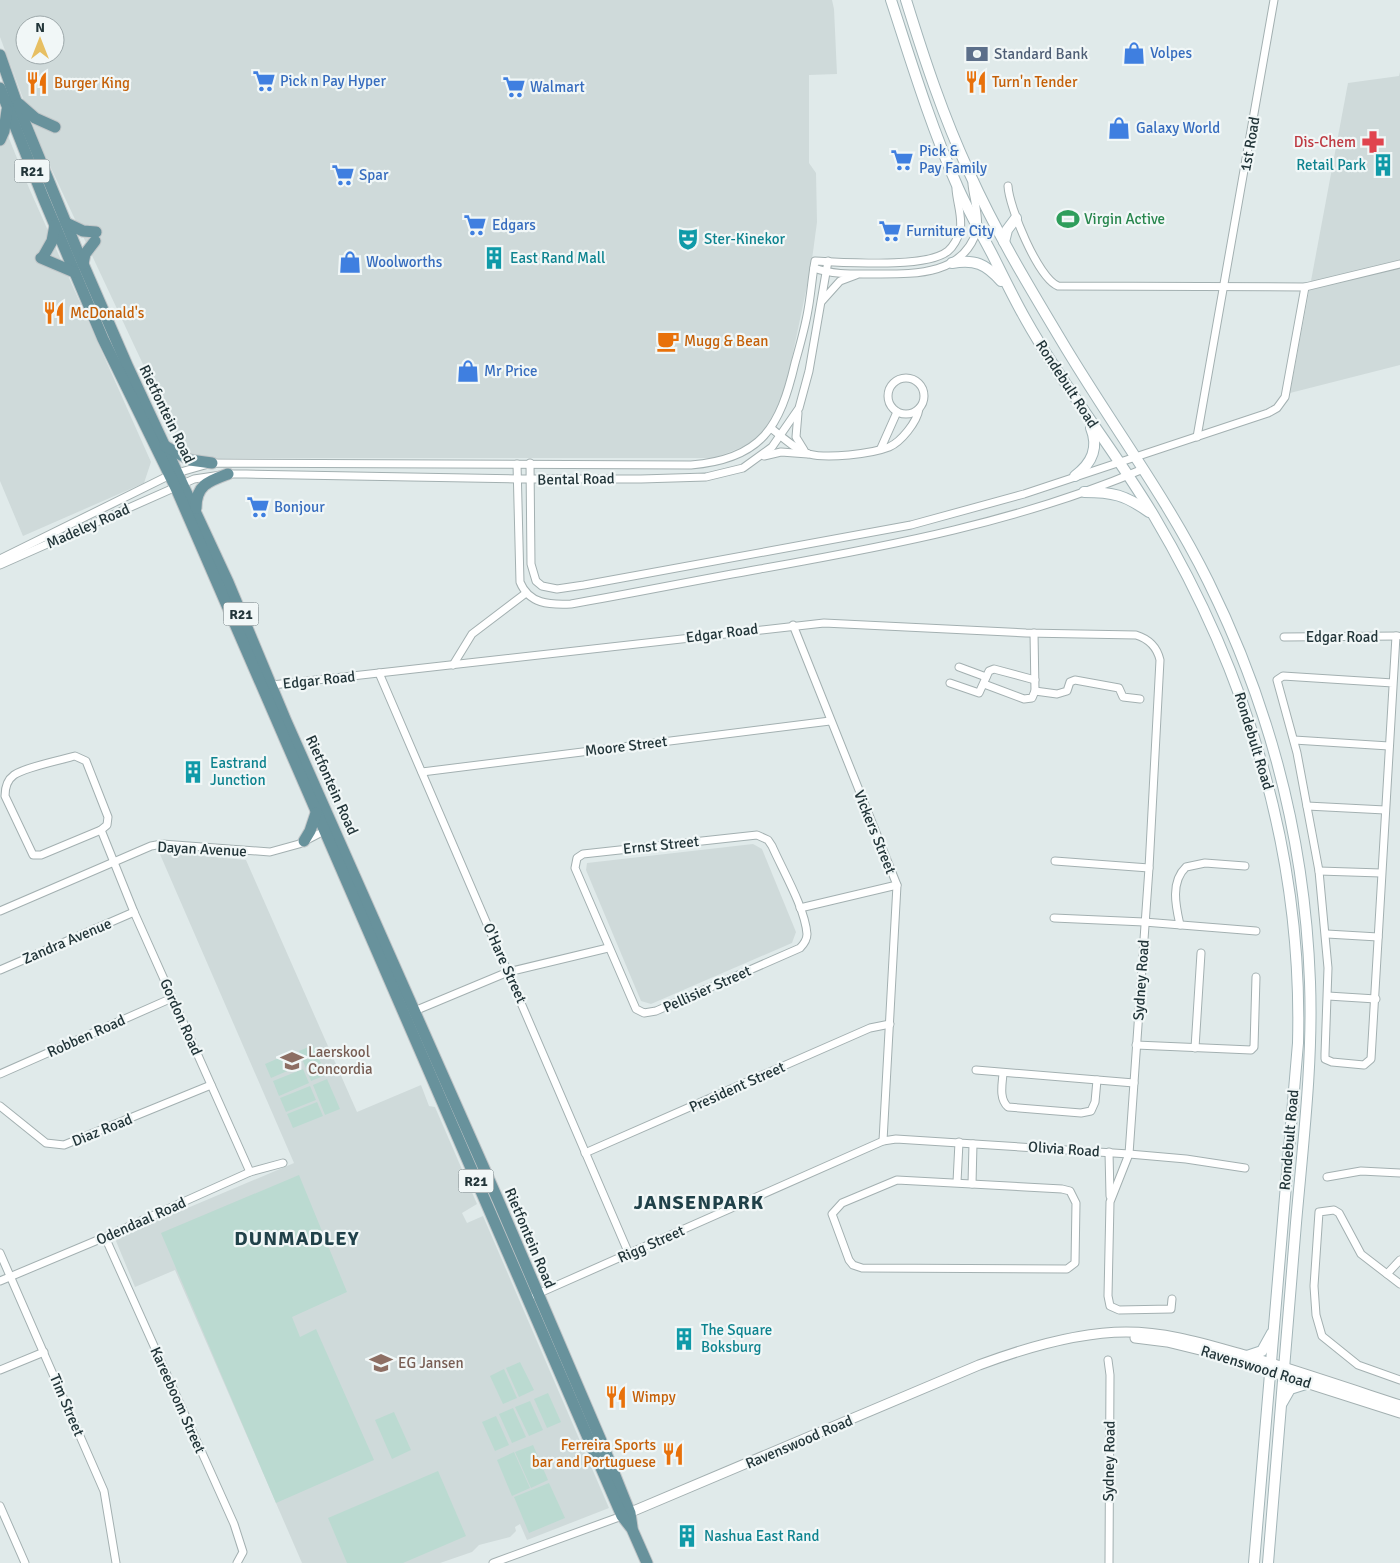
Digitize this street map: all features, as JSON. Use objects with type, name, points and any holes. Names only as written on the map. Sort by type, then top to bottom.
[{"type":"main road","name":"Rondebult Road","points":[[891,0],[929,113],[956,184],[1026,322],[1154,515],[1193,586],[1226,655],[1268,780],[1284,851],[1293,915],[1299,1004],[1275,1328],[1254,1563]]},
{"type":"main road","name":"Rondebult Road","points":[[908,3],[942,106],[970,175],[1004,242],[1062,342],[1172,514],[1209,583],[1262,709],[1282,776],[1296,845],[1305,911],[1310,974],[1310,1038],[1268,1563]]},
{"type":"main road","name":"Rietfontein Road","points":[[0,55],[12,104],[61,224],[83,264],[164,445],[174,474]]},
{"type":"main road","name":"Rietfontein Road","points":[[0,88],[12,104]]},
{"type":"main road","points":[[0,140],[12,104],[55,127]]},
{"type":"main road","points":[[1004,242],[1010,224],[1016,218]]},
{"type":"main road","name":"Rietfontein Road","points":[[61,224],[74,272],[117,370],[180,486],[316,813],[329,829]]},
{"type":"main road","points":[[74,272],[42,257],[61,224],[95,236],[85,254],[83,264]]},
{"type":"main road","points":[[952,263],[964,261],[982,264],[990,268],[1011,293]]},
{"type":"main road","points":[[1075,476],[1086,467],[1094,453],[1095,440],[1088,417]]},
{"type":"main road","points":[[164,445],[190,460],[212,463]]},
{"type":"main road","points":[[196,511],[197,496],[203,484],[228,474]]},
{"type":"main road","name":"Rietfontein Road","points":[[180,486],[196,511],[272,685],[329,829],[390,968],[487,1206],[533,1296]]},
{"type":"main road","points":[[1084,492],[1110,492],[1121,495],[1154,515]]},
{"type":"main road","points":[[304,841],[310,831],[316,813]]},
{"type":"main road","name":"Rietfontein Road","points":[[409,1014],[498,1200],[533,1296],[647,1563]]},
{"type":"main road","points":[[487,1206],[498,1200]]},
{"type":"main road","points":[[1247,1356],[1262,1351],[1275,1328]]},
{"type":"main road","points":[[1281,1404],[1290,1389],[1309,1383]]},
{"type":"street","name":"1st Road","points":[[1197,437],[1274,0]]},
{"type":"street","points":[[814,264],[827,273],[861,274],[915,273],[935,270],[952,263],[966,252],[978,227],[970,175]]},
{"type":"street","points":[[814,264],[828,261],[923,261],[948,251],[960,231],[961,219],[956,184]]},
{"type":"street","points":[[1008,186],[1008,196],[1016,218],[1038,264],[1048,280],[1058,286],[1305,287],[1400,264]]},
{"type":"street","name":"Bental Road","points":[[180,486],[208,476],[228,474],[517,479],[706,477],[743,468],[762,456],[781,436],[800,408],[809,371],[828,261]]},
{"type":"street","name":"Bental Road","points":[[174,474],[212,463],[707,464],[740,454],[762,438],[771,428],[788,396],[808,311],[814,264]]},
{"type":"street","points":[[820,305],[827,294],[840,281],[861,274]]},
{"type":"street","points":[[530,463],[532,573],[536,581],[542,586],[557,589],[902,527],[1024,494],[1268,413],[1282,402],[1288,384],[1305,287]]},
{"type":"street","points":[[762,456],[781,452],[844,455],[888,447],[912,425],[924,399],[923,388],[915,380],[904,378],[894,382],[888,392],[889,404],[897,412],[906,414],[919,409]]},
{"type":"street","points":[[800,408],[796,437],[809,454]]},
{"type":"street","points":[[880,448],[897,412]]},
{"type":"street","points":[[771,428],[809,454]]},
{"type":"street","points":[[517,464],[520,582],[526,593],[544,604],[555,605],[578,603],[879,547],[973,525],[1084,492],[1143,469]]},
{"type":"street","name":"Madeley Road","points":[[0,559],[174,474]]},
{"type":"street","name":"Madeley Road","points":[[0,565],[180,486]]},
{"type":"street","points":[[453,665],[472,634],[526,593]]},
{"type":"street","name":"Edgar Road","points":[[272,685],[792,625],[854,624],[1034,633],[1136,635],[1152,644],[1160,660]]},
{"type":"street","name":"Vickers Street","points":[[792,625],[897,885],[883,1141]]},
{"type":"street","points":[[958,667],[1024,699],[1032,698],[1035,680],[1034,633]]},
{"type":"street","points":[[1393,683],[1288,676],[1279,677],[1277,684],[1294,740],[1319,871],[1327,934],[1326,1058],[1332,1062],[1364,1064],[1372,1060],[1385,810],[1398,636]]},
{"type":"street","name":"Edgar Road","points":[[1284,637],[1398,636]]},
{"type":"street","name":"Sydney Road","points":[[1160,660],[1149,868],[1134,1083],[1128,1154],[1110,1202],[1108,1296],[1110,1306],[1119,1310],[1171,1310],[1172,1299]]},
{"type":"street","points":[[950,683],[977,693],[980,692],[989,671],[997,669],[1035,680]]},
{"type":"street","name":"O'Hare Street","points":[[379,673],[628,1254]]},
{"type":"street","points":[[1034,691],[1062,693],[1067,691],[1070,682],[1075,680],[1119,688],[1123,697],[1140,699]]},
{"type":"street","name":"Moore Street","points":[[422,772],[830,721]]},
{"type":"street","points":[[1294,740],[1389,746]]},
{"type":"street","points":[[75,756],[83,759],[108,817],[106,825],[100,830],[41,855],[33,855],[5,796],[9,780],[18,773],[75,756]]},
{"type":"street","points":[[1307,806],[1385,810]]},
{"type":"street","name":"Dayan Avenue","points":[[0,911],[158,844],[258,852],[279,851],[329,829]]},
{"type":"street","name":"Gordon Road","points":[[100,830],[134,912],[250,1172]]},
{"type":"street","name":"Ernst Street","points":[[608,948],[574,868],[576,860],[583,854],[757,835],[768,840],[772,846],[800,908]]},
{"type":"street","points":[[1055,861],[1149,868]]},
{"type":"street","points":[[1180,925],[1175,898],[1179,878],[1186,867],[1206,863],[1245,866]]},
{"type":"street","points":[[1319,871],[1382,873]]},
{"type":"street","points":[[800,908],[897,885]]},
{"type":"street","name":"Pellisier Street","points":[[608,948],[633,1006],[640,1012],[652,1013],[800,948],[805,944],[807,934],[800,908]]},
{"type":"street","name":"Zandra Avenue","points":[[0,970],[134,912]]},
{"type":"street","points":[[1054,918],[1144,922],[1256,931]]},
{"type":"street","points":[[1327,934],[1378,937]]},
{"type":"street","points":[[409,1014],[508,972],[608,948]]},
{"type":"street","points":[[1195,1048],[1201,953]]},
{"type":"street","points":[[1136,1045],[1251,1050],[1254,1047],[1256,977]]},
{"type":"street","points":[[1328,996],[1376,999]]},
{"type":"street","name":"Robben Road","points":[[0,1074],[172,998]]},
{"type":"street","name":"President Street","points":[[585,1153],[870,1028],[890,1024]]},
{"type":"street","points":[[976,1070],[1003,1074],[1134,1083]]},
{"type":"street","points":[[1003,1074],[1002,1095],[1004,1103],[1008,1107],[1081,1113],[1091,1112],[1094,1108],[1097,1080]]},
{"type":"street","name":"Diaz Road","points":[[0,1106],[46,1143],[64,1145],[211,1086]]},
{"type":"street","name":"Olivia Road","points":[[883,1141],[896,1139],[959,1142],[1109,1152],[1186,1159],[1245,1168]]},
{"type":"street","name":"Rigg Street","points":[[533,1296],[883,1141]]},
{"type":"street","points":[[957,1182],[959,1142]]},
{"type":"street","points":[[972,1184],[973,1144]]},
{"type":"street","points":[[1109,1152],[1110,1202]]},
{"type":"street","name":"Odendaal Road","points":[[0,1281],[105,1237],[250,1172],[283,1162]]},
{"type":"street","points":[[1327,1177],[1361,1171],[1400,1173]]},
{"type":"street","points":[[897,1180],[957,1182],[1070,1191],[1076,1203],[1075,1263],[1067,1269],[872,1268],[853,1265],[849,1260],[832,1214],[842,1203],[897,1180]]},
{"type":"street","points":[[1400,1284],[1360,1254],[1339,1213],[1334,1210],[1319,1212],[1314,1299],[1322,1336],[1358,1365],[1400,1380]]},
{"type":"street","name":"Kareeboom Street","points":[[105,1237],[234,1524],[243,1552],[237,1563]]},
{"type":"street","name":"Tim Street","points":[[0,1253],[104,1491],[116,1563]]},
{"type":"street","points":[[1387,1274],[1400,1260]]},
{"type":"street","name":"Ravenswood Road","points":[[493,1563],[626,1515],[1004,1355],[1044,1344],[1125,1332],[1170,1335],[1272,1362],[1284,1371],[1309,1383],[1400,1413]]},
{"type":"street","name":"Ravenswood Road","points":[[1108,1334],[1185,1346],[1271,1374],[1284,1371],[1400,1405]]},
{"type":"street","points":[[0,1370],[44,1352]]},
{"type":"street","name":"Sydney Road","points":[[1108,1360],[1110,1375],[1109,1563]]},
{"type":"street","points":[[0,1506],[26,1563]]},
{"type":"shaded area","name":"East Rand Mall","points":[[0,0],[832,0],[834,9],[837,74],[809,75],[809,163],[816,173],[817,222],[811,267],[785,391],[768,427],[748,445],[714,458],[187,458],[42,149],[0,37]]},
{"type":"shaded area","points":[[1400,72],[1400,365],[1290,393],[1348,83],[1399,76]]},
{"type":"shaded area","points":[[0,116],[29,188],[151,462],[144,483],[23,536],[0,481]]},
{"type":"shaded area","points":[[753,844],[762,849],[796,932],[792,943],[651,1004],[641,1001],[586,870],[587,863]]},
{"type":"shaded area","name":"EG Jansen","points":[[159,852],[246,860],[357,1112],[421,1085],[429,1106],[435,1107],[477,1204],[462,1213],[467,1223],[483,1216],[609,1508],[527,1540],[520,1524],[515,1527],[516,1531],[510,1537],[479,1545],[472,1552],[440,1563],[302,1563],[175,1270],[135,1287],[116,1241],[119,1237],[294,1163]]},
{"type":"green space","points":[[313,1045],[326,1075],[311,1081],[299,1051]]},
{"type":"green space","points":[[295,1051],[301,1065],[271,1078],[265,1064]]},
{"type":"green space","points":[[303,1069],[309,1083],[279,1096],[273,1081]]},
{"type":"green space","points":[[327,1079],[340,1109],[325,1115],[313,1085]]},
{"type":"green space","points":[[310,1086],[316,1100],[286,1112],[280,1098]]},
{"type":"green space","points":[[317,1102],[323,1116],[293,1128],[287,1114]]},
{"type":"green space","points":[[299,1175],[347,1292],[292,1317],[300,1337],[316,1329],[374,1460],[276,1503],[161,1233]]},
{"type":"green space","points":[[520,1362],[534,1390],[519,1397],[506,1368]]},
{"type":"green space","points":[[504,1369],[517,1398],[503,1404],[490,1376]]},
{"type":"green space","points":[[548,1393],[561,1422],[547,1428],[534,1399]]},
{"type":"green space","points":[[530,1401],[543,1430],[529,1436],[515,1407]]},
{"type":"green space","points":[[513,1408],[526,1437],[512,1443],[499,1414]]},
{"type":"green space","points":[[394,1412],[411,1450],[392,1459],[375,1420]]},
{"type":"green space","points":[[496,1416],[509,1445],[495,1451],[482,1422]]},
{"type":"green space","points":[[533,1445],[548,1480],[531,1488],[515,1452]]},
{"type":"green space","points":[[514,1452],[530,1488],[512,1496],[497,1460]]},
{"type":"green space","points":[[438,1471],[466,1536],[403,1563],[347,1563],[328,1518]]},
{"type":"green space","points":[[549,1483],[565,1518],[529,1533],[514,1497]]},
{"type":"place","name":"Volpes","points":[[1134,53]]},
{"type":"place","name":"Standard Bank","points":[[977,54]]},
{"type":"place","name":"Pick n Pay Hyper","points":[[264,81]]},
{"type":"place","name":"Turn'n Tender","points":[[976,82]]},
{"type":"place","name":"Burger King","points":[[37,83]]},
{"type":"place","name":"Walmart","points":[[514,87]]},
{"type":"place","name":"Galaxy World","points":[[1119,128]]},
{"type":"place","name":"Dis-Chem","points":[[1373,142]]},
{"type":"place","name":"Pick & Pay Family","points":[[902,160]]},
{"type":"place","name":"Retail Park","points":[[1383,165]]},
{"type":"place","name":"Spar","points":[[343,175]]},
{"type":"place","name":"Virgin Active","points":[[1068,219]]},
{"type":"place","name":"Edgars","points":[[475,225]]},
{"type":"place","name":"Furniture City","points":[[890,231]]},
{"type":"place","name":"Ster-Kinekor","points":[[688,239]]},
{"type":"place","name":"East Rand Mall","points":[[494,258]]},
{"type":"place","name":"Woolworths","points":[[350,262]]},
{"type":"place","name":"McDonald's","points":[[54,313]]},
{"type":"place","name":"Mugg & Bean","points":[[668,341]]},
{"type":"place","name":"Mr Price","points":[[468,371]]},
{"type":"place","name":"Bonjour","points":[[258,507]]},
{"type":"place","name":"Eastrand Junction","points":[[193,772]]},
{"type":"place","name":"Laerskool Concordia","points":[[292,1061]]},
{"type":"place","name":"The Square Boksburg","points":[[684,1339]]},
{"type":"place","name":"EG Jansen","points":[[381,1363]]},
{"type":"place","name":"Wimpy","points":[[616,1397]]},
{"type":"place","name":"Ferreira Sports bar and Portuguese","points":[[673,1454]]},
{"type":"place","name":"Nashua East Rand","points":[[687,1536]]},
{"type":"district","name":"JANSENPARK","points":[[699,1202]]},
{"type":"district","name":"DUNMADLEY","points":[[297,1238]]}]
